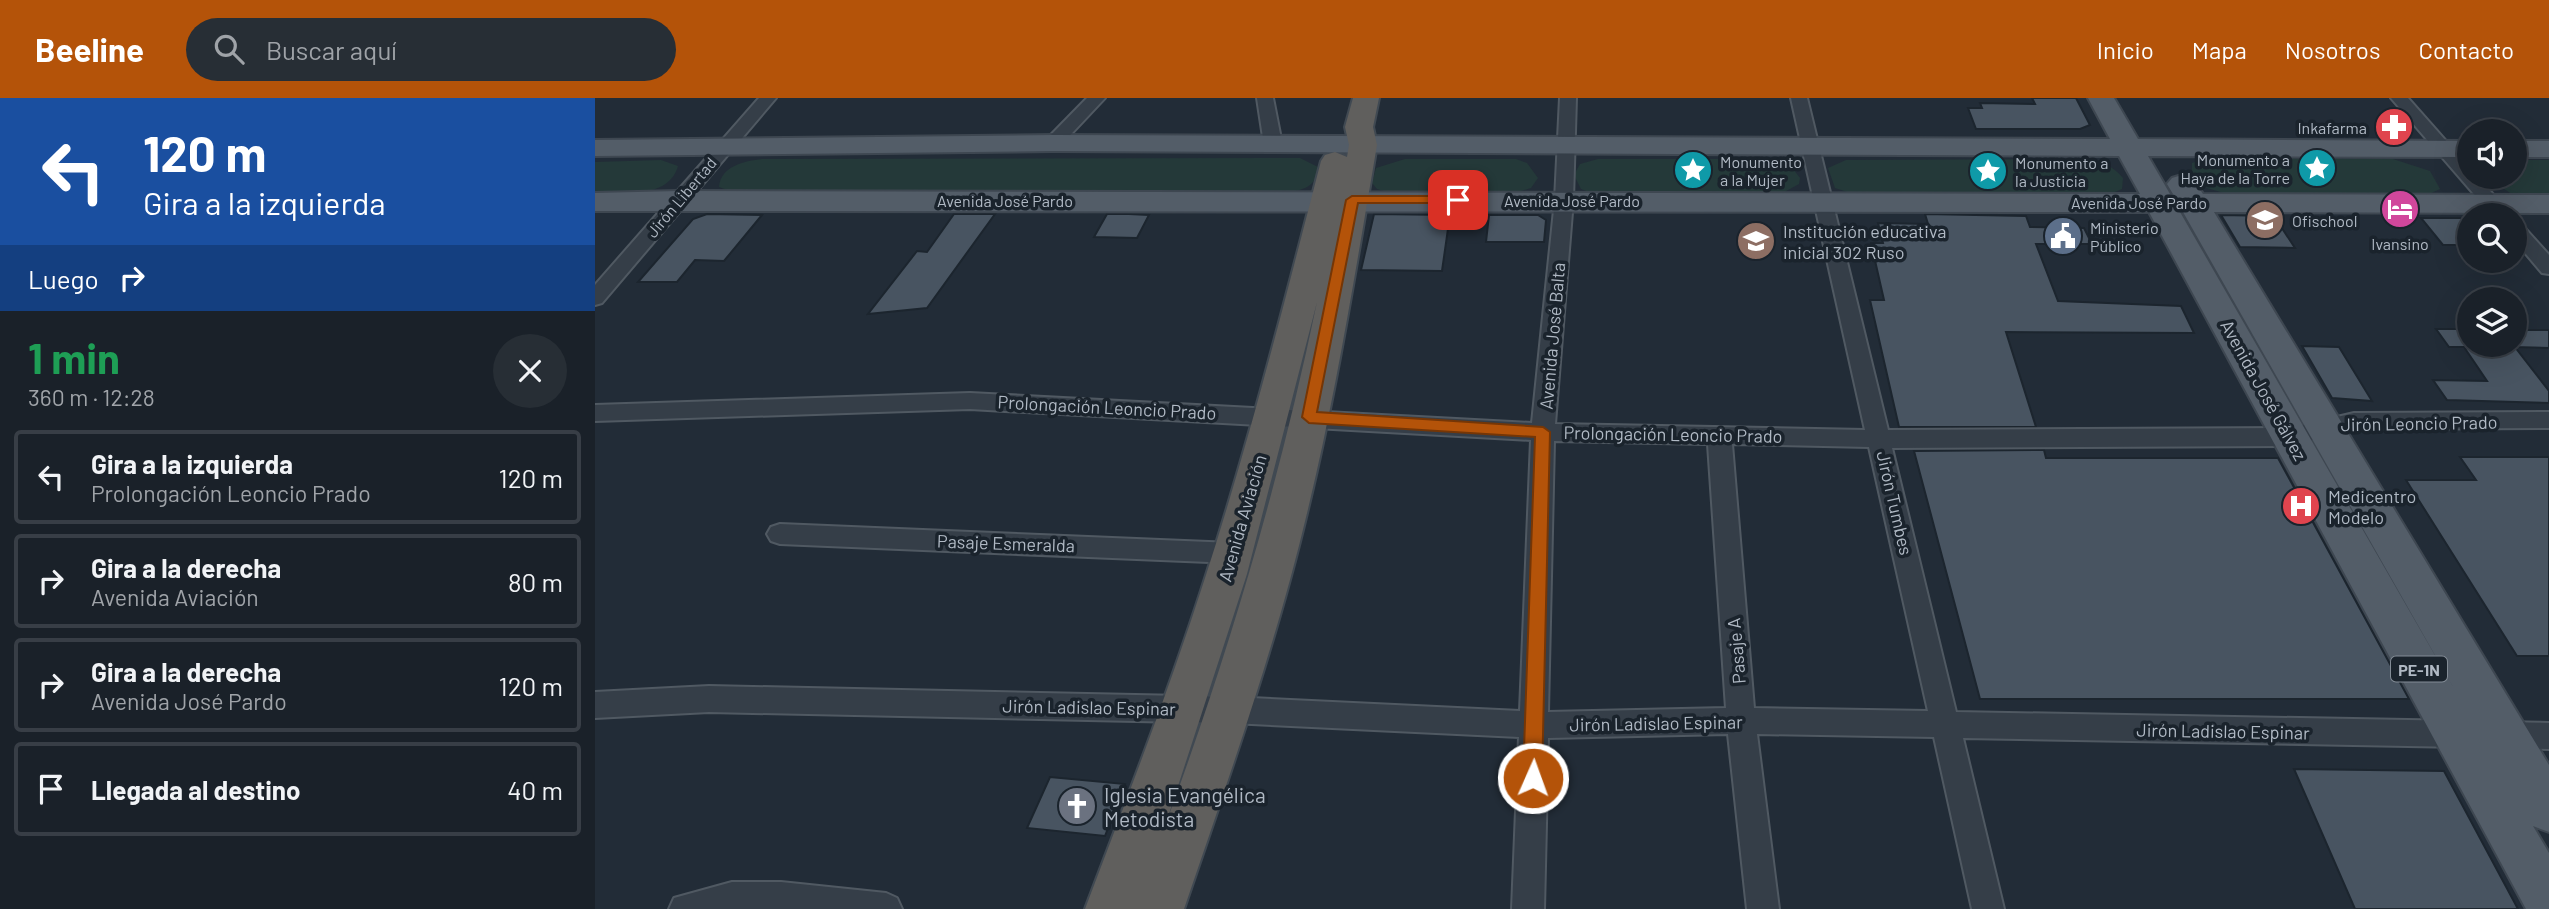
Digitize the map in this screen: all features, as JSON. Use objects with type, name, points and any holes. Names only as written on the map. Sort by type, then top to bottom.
[{"type":"highway","name":"Avenida Aviación","points":[[1159,909],[1231,710],[1275,559],[1290,417],[1339,200],[1366,98]]},
{"type":"highway","name":"Avenida Aviación","points":[[1109,909],[1183,709],[1233,553],[1290,417]]},
{"type":"main road","name":"Avenida José Gálvez","points":[[2101,98],[2193,202],[2456,734],[2549,901]]},
{"type":"main road","name":"Avenida José Gálvez","points":[[2143,118],[2144,147],[2159,202],[2307,431],[2527,735],[2549,808]]},
{"type":"main road","points":[[595,148],[1053,143],[1273,144],[1354,139],[1566,145],[2456,149]]},
{"type":"main road","points":[[2527,149],[2549,149]]},
{"type":"main road","name":"Avenida José Pardo","points":[[595,202],[2193,202],[2457,209]]},
{"type":"main road","name":"Avenida José Pardo","points":[[2527,207],[2549,204]]},
{"type":"street","name":"Jirón Libertad","points":[[595,298],[768,98]]},
{"type":"street","points":[[1053,143],[1097,98]]},
{"type":"street","points":[[1265,98],[1273,144]]},
{"type":"street","name":"Avenida José Balta","points":[[1528,909],[1543,432],[1564,200],[1567,98]]},
{"type":"street","name":"Jirón Tumbes","points":[[1799,98],[1988,909]]},
{"type":"street","points":[[2399,98],[2456,149],[2492,203]]},
{"type":"street","points":[[2527,243],[2549,268]]},
{"type":"street","name":"Prolongación Leoncio Prado","points":[[595,413],[970,401],[1543,432],[1880,439],[2307,431]]},
{"type":"street","name":"Jirón Leoncio Prado","points":[[2307,431],[2354,421],[2549,420]]},
{"type":"street","name":"Pasaje A","points":[[1719,434],[1741,721],[1763,909]]},
{"type":"street","name":"Pasaje Esmeralda","points":[[780,534],[1233,553]]},
{"type":"street","name":"Jirón Ladislao Espinar","points":[[595,705],[709,699],[1231,710],[1535,725],[1741,721],[1945,727],[2527,735]]},
{"type":"street","points":[[685,909],[732,898],[781,898],[887,909]]},
{"type":"green space","points":[[1300,158],[1318,167],[1315,179],[1303,189],[1285,193],[732,192],[719,187],[729,169],[741,163],[762,159]]},
{"type":"green space","points":[[2206,158],[2393,159],[2430,171],[2440,189],[2427,195],[2227,194],[2207,188],[2192,174],[2192,163]]},
{"type":"green space","points":[[1405,159],[1516,159],[1527,163],[1538,178],[1531,188],[1512,194],[1394,194],[1377,189],[1372,183],[1376,168]]},
{"type":"green space","points":[[1598,159],[1769,159],[1790,165],[1800,178],[1799,184],[1779,195],[1597,195],[1581,189],[1574,175],[1580,164]]},
{"type":"green space","points":[[2086,159],[2115,170],[2123,178],[2122,189],[2108,195],[1857,195],[1835,188],[1828,168],[1846,160]]},
{"type":"green space","points":[[661,160],[678,166],[673,177],[665,184],[631,194],[595,195],[595,162]]},
{"type":"green space","points":[[2527,160],[2549,160],[2549,196],[2512,194],[2504,189],[2527,189]]},
{"type":"building","points":[[2032,98],[2076,98],[2090,125],[2080,129],[1976,129],[1968,108],[1982,108],[1980,103],[2035,104]]},
{"type":"building","points":[[707,214],[762,215],[724,261],[695,260],[677,282],[638,282],[693,219]]},
{"type":"building","points":[[954,214],[995,214],[927,308],[868,314],[917,251],[927,252]]},
{"type":"building","points":[[1107,214],[1149,215],[1137,238],[1094,237]]},
{"type":"building","points":[[1374,214],[1450,215],[1442,271],[1361,270]]},
{"type":"building","points":[[1925,214],[2026,216],[2030,227],[2084,228],[2092,244],[2036,244],[2058,301],[2181,306],[2194,333],[2006,332],[2036,427],[1899,427],[1870,300],[1884,300],[1871,243],[1883,243],[1878,223],[1928,224]]},
{"type":"building","points":[[1489,215],[1538,215],[1546,220],[1544,242],[1486,242]]},
{"type":"building","points":[[2221,215],[2274,216],[2295,248],[2240,247]]},
{"type":"building","points":[[2421,218],[2457,218],[2457,245],[2443,245]]},
{"type":"building","points":[[2436,329],[2457,329],[2457,347],[2449,347]]},
{"type":"building","points":[[2527,330],[2549,330],[2549,348],[2527,347]]},
{"type":"building","points":[[2302,346],[2339,347],[2372,401],[2332,398]]},
{"type":"building","points":[[2471,357],[2523,357],[2549,391],[2549,403],[2447,400],[2433,380],[2487,381]]},
{"type":"building","points":[[2044,450],[2046,458],[2278,458],[2409,699],[1980,699],[1914,451]]},
{"type":"building","points":[[2460,457],[2549,457],[2549,656],[2517,656],[2406,480],[2476,480]]},
{"type":"building","points":[[2294,769],[2444,771],[2518,909],[2355,909]]},
{"type":"building","name":"Iglesia Evangélica Metodista","points":[[1050,777],[1125,784],[1105,836],[1027,828]]},
{"type":"place","name":"Inkafarma","points":[[2394,127]]},
{"type":"place","name":"Monumento a Haya de la Torre","points":[[2317,168]]},
{"type":"place","name":"Monumento a la Mujer","points":[[1693,170]]},
{"type":"place","name":"Monumento a la Justicia","points":[[1988,171]]},
{"type":"place","name":"Ivansino","points":[[2400,209]]},
{"type":"place","name":"Ofischool","points":[[2265,220]]},
{"type":"place","name":"Ministerio Público","points":[[2063,236]]},
{"type":"place","name":"Institución educativa inicial 302 Ruso","points":[[1756,241]]},
{"type":"place","name":"Medicentro Modelo","points":[[2301,506]]},
{"type":"place","name":"Iglesia Evangélica Metodista","points":[[1077,806]]},
{"type":"route","points":[[1458,200],[1352,200],[1309,417],[1543,432],[1533,778]]}]
